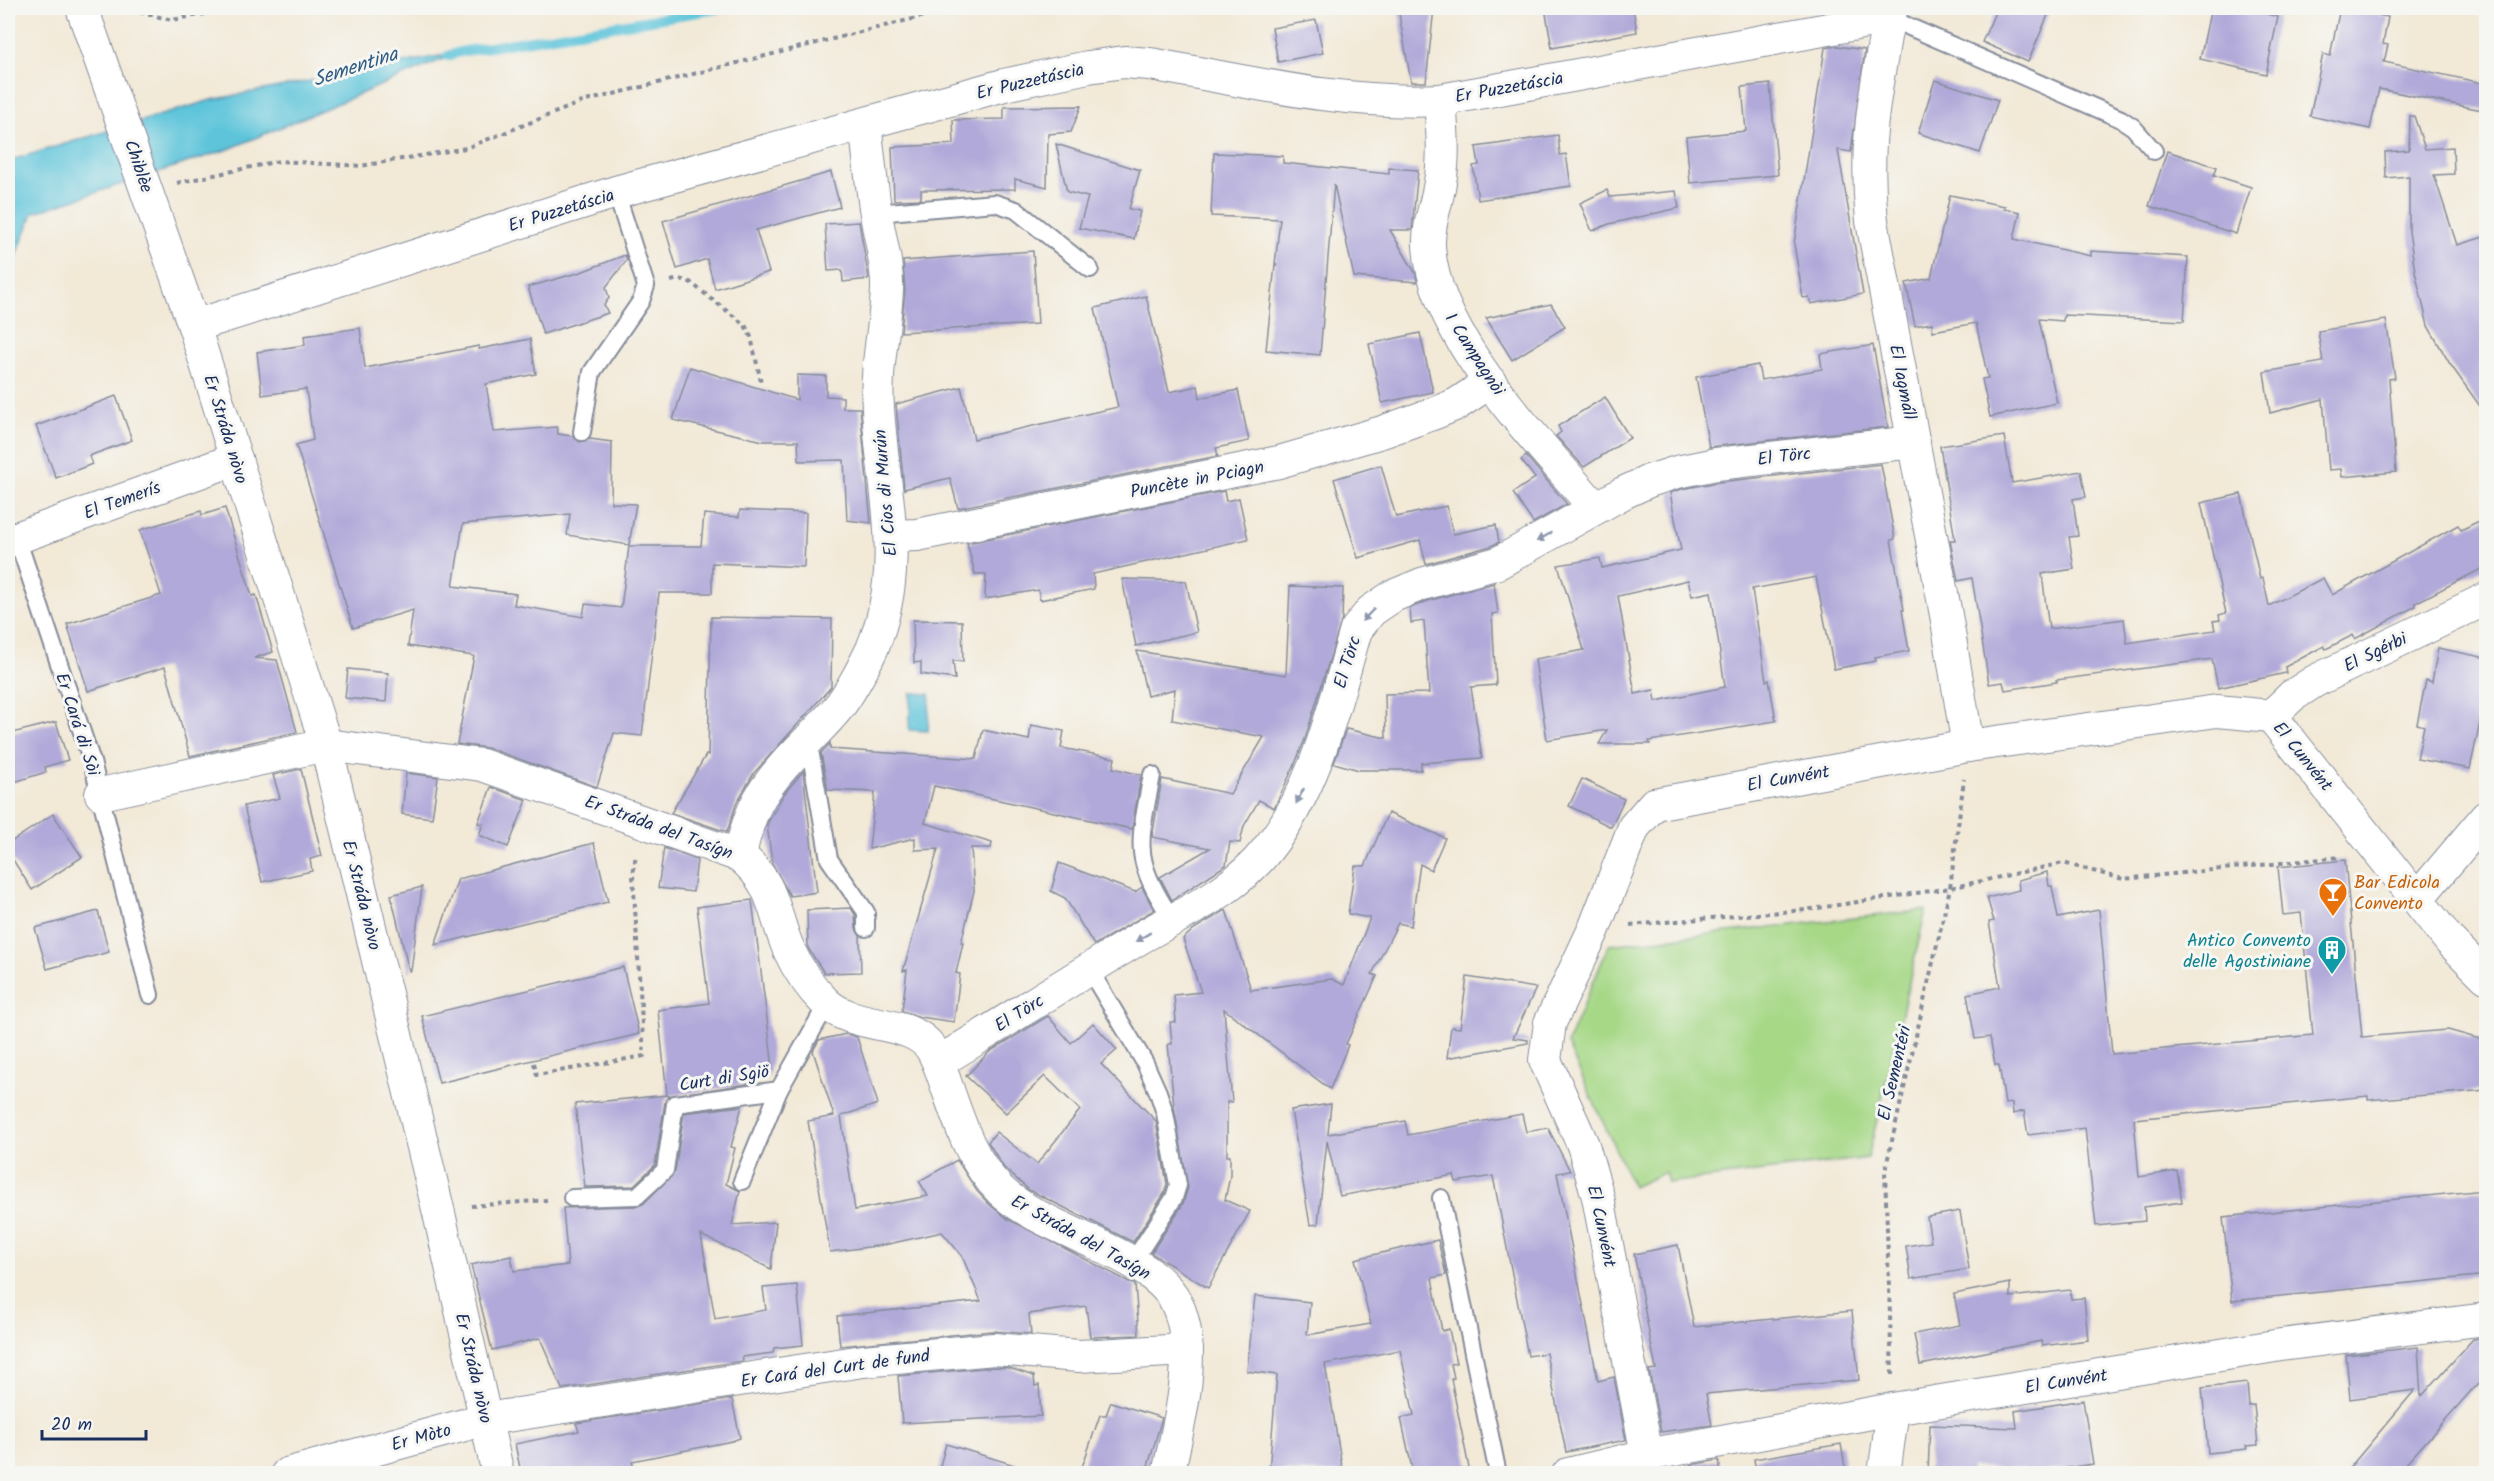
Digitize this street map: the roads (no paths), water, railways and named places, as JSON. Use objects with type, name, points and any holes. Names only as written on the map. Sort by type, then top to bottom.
[{"type":"street","name":"Chiblèe","points":[[82,8],[194,326]]},
{"type":"street","name":"Er Puzzetáscia","points":[[194,326],[616,192],[1004,85],[1088,67],[1124,62],[1150,64],[1338,96],[1400,102],[1440,100],[1890,13]]},
{"type":"street","name":"El Iagmáll","points":[[1890,13],[1868,148],[1868,182],[1872,221],[1968,746]]},
{"type":"street","name":"I Campagnòi","points":[[1440,100],[1442,167],[1429,234],[1433,273],[1446,312],[1490,382],[1595,508]]},
{"type":"street","name":"El Cios di Murún","points":[[740,856],[748,823],[761,796],[784,764],[849,692],[860,676],[888,599],[892,574],[891,536],[877,382],[887,290],[886,269],[876,213],[865,124]]},
{"type":"street","name":"Er Stráda nòvo","points":[[194,326],[326,745],[438,1209],[498,1473]]},
{"type":"street","name":"Puncète in Pciagn","points":[[891,536],[917,535],[1279,462],[1382,432],[1435,413],[1457,404],[1490,382]]},
{"type":"street","name":"El Törc","points":[[939,1062],[1244,874],[1268,850],[1287,822],[1307,783],[1321,746],[1356,630],[1371,611],[1393,596],[1422,584],[1498,563],[1595,508],[1649,481],[1677,472],[1792,454],[1914,442]]},
{"type":"street","name":"El Temerís","points":[[12,539],[236,459]]},
{"type":"street","name":"El Sgérbi","points":[[2271,716],[2292,696],[2315,681],[2487,599]]},
{"type":"street","name":"El Cunvént","points":[[1647,1455],[1598,1197],[1583,1145],[1545,1060],[1550,1023],[1594,929],[1634,827],[1654,804],[1968,746],[2217,711],[2271,716],[2451,941],[2487,977]]},
{"type":"street","name":"Er Cará di Sòi","points":[[101,794],[326,745]]},
{"type":"street","name":"Er Stráda del Tasígn","points":[[326,745],[482,765],[740,856],[756,869],[764,880],[788,948],[810,987],[827,1004],[852,1018],[910,1033],[930,1047],[939,1062],[966,1141],[986,1173],[1000,1190],[1033,1215],[1132,1263],[1155,1278],[1168,1290],[1177,1303],[1183,1322],[1187,1350],[1181,1413],[1168,1473]]},
{"type":"street","points":[[2417,899],[2487,817]]},
{"type":"street","name":"El Cunvént","points":[[1568,1473],[1647,1455],[1893,1409],[2281,1345],[2487,1319]]},
{"type":"street","name":"Er Cará del Curt de fund","points":[[486,1419],[862,1361],[994,1348],[1079,1356],[1187,1350]]},
{"type":"street","points":[[1884,1473],[1893,1409]]},
{"type":"street","name":"Er Mòto","points":[[287,1473],[486,1419]]},
{"type":"lane","points":[[1890,13],[2121,119],[2133,126],[2154,151]]},
{"type":"lane","points":[[582,432],[592,372],[641,301],[646,286],[616,192]]},
{"type":"lane","points":[[876,213],[995,203],[1006,205],[1016,210],[1090,269]]},
{"type":"lane","name":"Er Cará di Sòi","points":[[12,539],[101,794]]},
{"type":"lane","points":[[808,738],[829,859],[866,912],[866,928]]},
{"type":"lane","points":[[1152,775],[1141,833],[1142,859],[1151,887],[1172,919]]},
{"type":"lane","points":[[101,794],[150,995]]},
{"type":"lane","points":[[1089,969],[1145,1063],[1158,1092],[1165,1113],[1178,1185],[1174,1198],[1132,1263]]},
{"type":"lane","name":"Curt di Sgiö","points":[[572,1198],[637,1196],[665,1170],[675,1104],[779,1090],[827,1004]]},
{"type":"lane","points":[[742,1181],[779,1090]]},
{"type":"lane","points":[[1442,1198],[1498,1473]]},
{"type":"water","points":[[460,52],[229,149],[33,213],[8,277],[8,161],[211,100]]},
{"type":"water","points":[[911,693],[930,694],[928,731],[909,730]]},
{"type":"waterway","name":"Sementina","points":[[448,56],[460,52],[722,8]]},
{"type":"place","name":"Bar Edicola Convento","points":[[2333,918]]},
{"type":"place","name":"Antico Convento delle Agostiniane","points":[[2332,976]]}]
